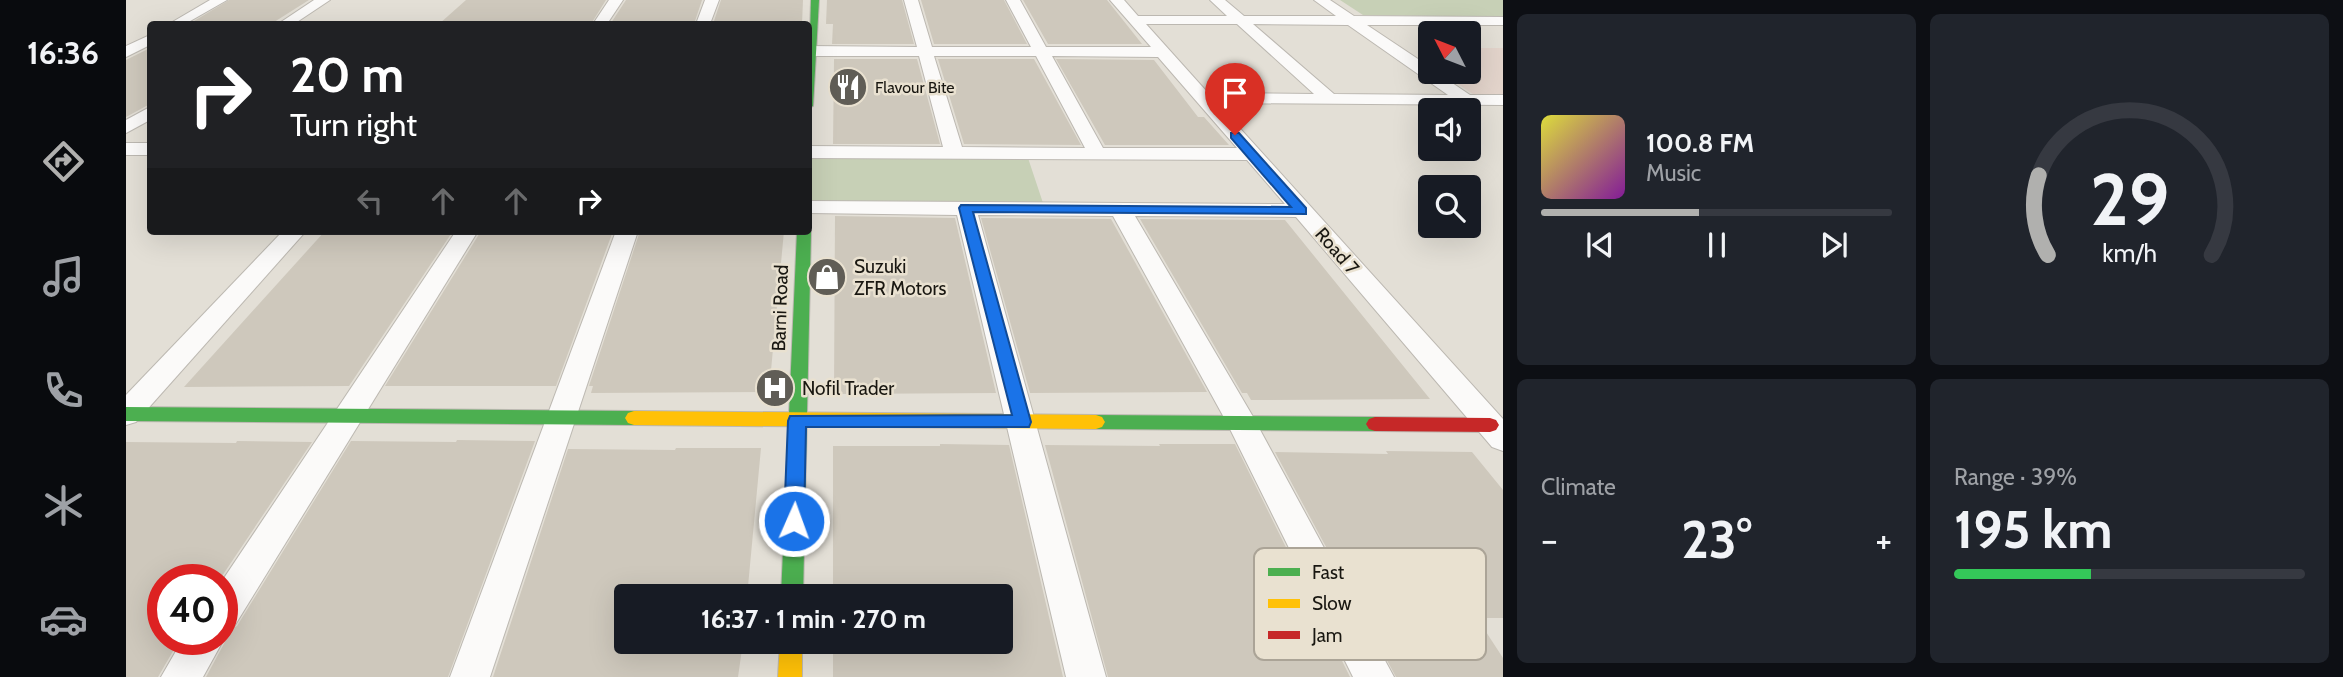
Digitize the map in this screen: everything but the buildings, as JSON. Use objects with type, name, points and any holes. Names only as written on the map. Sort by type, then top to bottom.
[{"type":"street","points":[[182,21],[220,0]]},
{"type":"street","points":[[290,21],[323,0]]},
{"type":"street","points":[[602,21],[616,0]]},
{"type":"street","points":[[704,21],[712,0]]},
{"type":"street","points":[[812,31],[815,0]]},
{"type":"street","points":[[911,0],[954,152]]},
{"type":"street","points":[[1013,0],[1044,51],[1097,153]]},
{"type":"street","name":"Road 7","points":[[1117,0],[1497,432]]},
{"type":"street","points":[[1217,0],[1330,99]]},
{"type":"street","points":[[1321,0],[1464,98]]},
{"type":"street","points":[[1133,20],[1503,21]]},
{"type":"street","points":[[128,50],[147,40]]},
{"type":"street","points":[[128,50],[147,50]]},
{"type":"street","points":[[812,51],[1161,52]]},
{"type":"street","points":[[1203,98],[1418,100]]},
{"type":"street","points":[[1481,100],[1503,100]]},
{"type":"street","points":[[126,128],[147,114]]},
{"type":"street","points":[[126,149],[147,149]]},
{"type":"street","points":[[812,152],[1251,154]]},
{"type":"street","points":[[812,207],[1302,211]]},
{"type":"street","points":[[966,208],[1023,422],[1086,677]]},
{"type":"street","points":[[1120,209],[1242,423],[1307,548]]},
{"type":"street","points":[[126,414],[291,235]]},
{"type":"street","points":[[238,587],[464,235]]},
{"type":"street","points":[[470,677],[626,235]]},
{"type":"street","name":"Barni Road","points":[[792,584],[804,235]]},
{"type":"street","points":[[126,414],[1242,423],[1497,432]]},
{"type":"street","points":[[790,677],[791,654]]},
{"type":"street","points":[[181,677],[195,655]]},
{"type":"street","points":[[1365,660],[1374,677]]},
{"type":"shaded area","points":[[1481,48],[1503,48],[1503,95],[1473,94],[1458,84],[1481,84]]},
{"type":"green space","points":[[1340,0],[1503,0],[1503,17],[1363,15]]},
{"type":"green space","points":[[812,152],[1026,152],[1045,209],[812,208]]},
{"type":"traffic: fast","points":[[812,45],[815,0]]},
{"type":"traffic: fast","points":[[792,584],[804,235]]},
{"type":"traffic: fast","points":[[126,414],[634,418]]},
{"type":"traffic: fast","points":[[1096,422],[1375,424]]},
{"type":"traffic: slow","points":[[634,418],[1096,422]]},
{"type":"traffic: slow","points":[[790,677],[791,654]]},
{"type":"traffic: jam","points":[[1375,424],[1490,425]]},
{"type":"place","name":"Flavour Bite","points":[[848,87]]},
{"type":"place","name":"Suzuki ZFR Motors","points":[[827,277]]},
{"type":"place","name":"Nofil Trader","points":[[775,388]]},
{"type":"route","points":[[794,521],[797,421],[1023,422],[966,208],[1302,211],[1235,135]]}]
